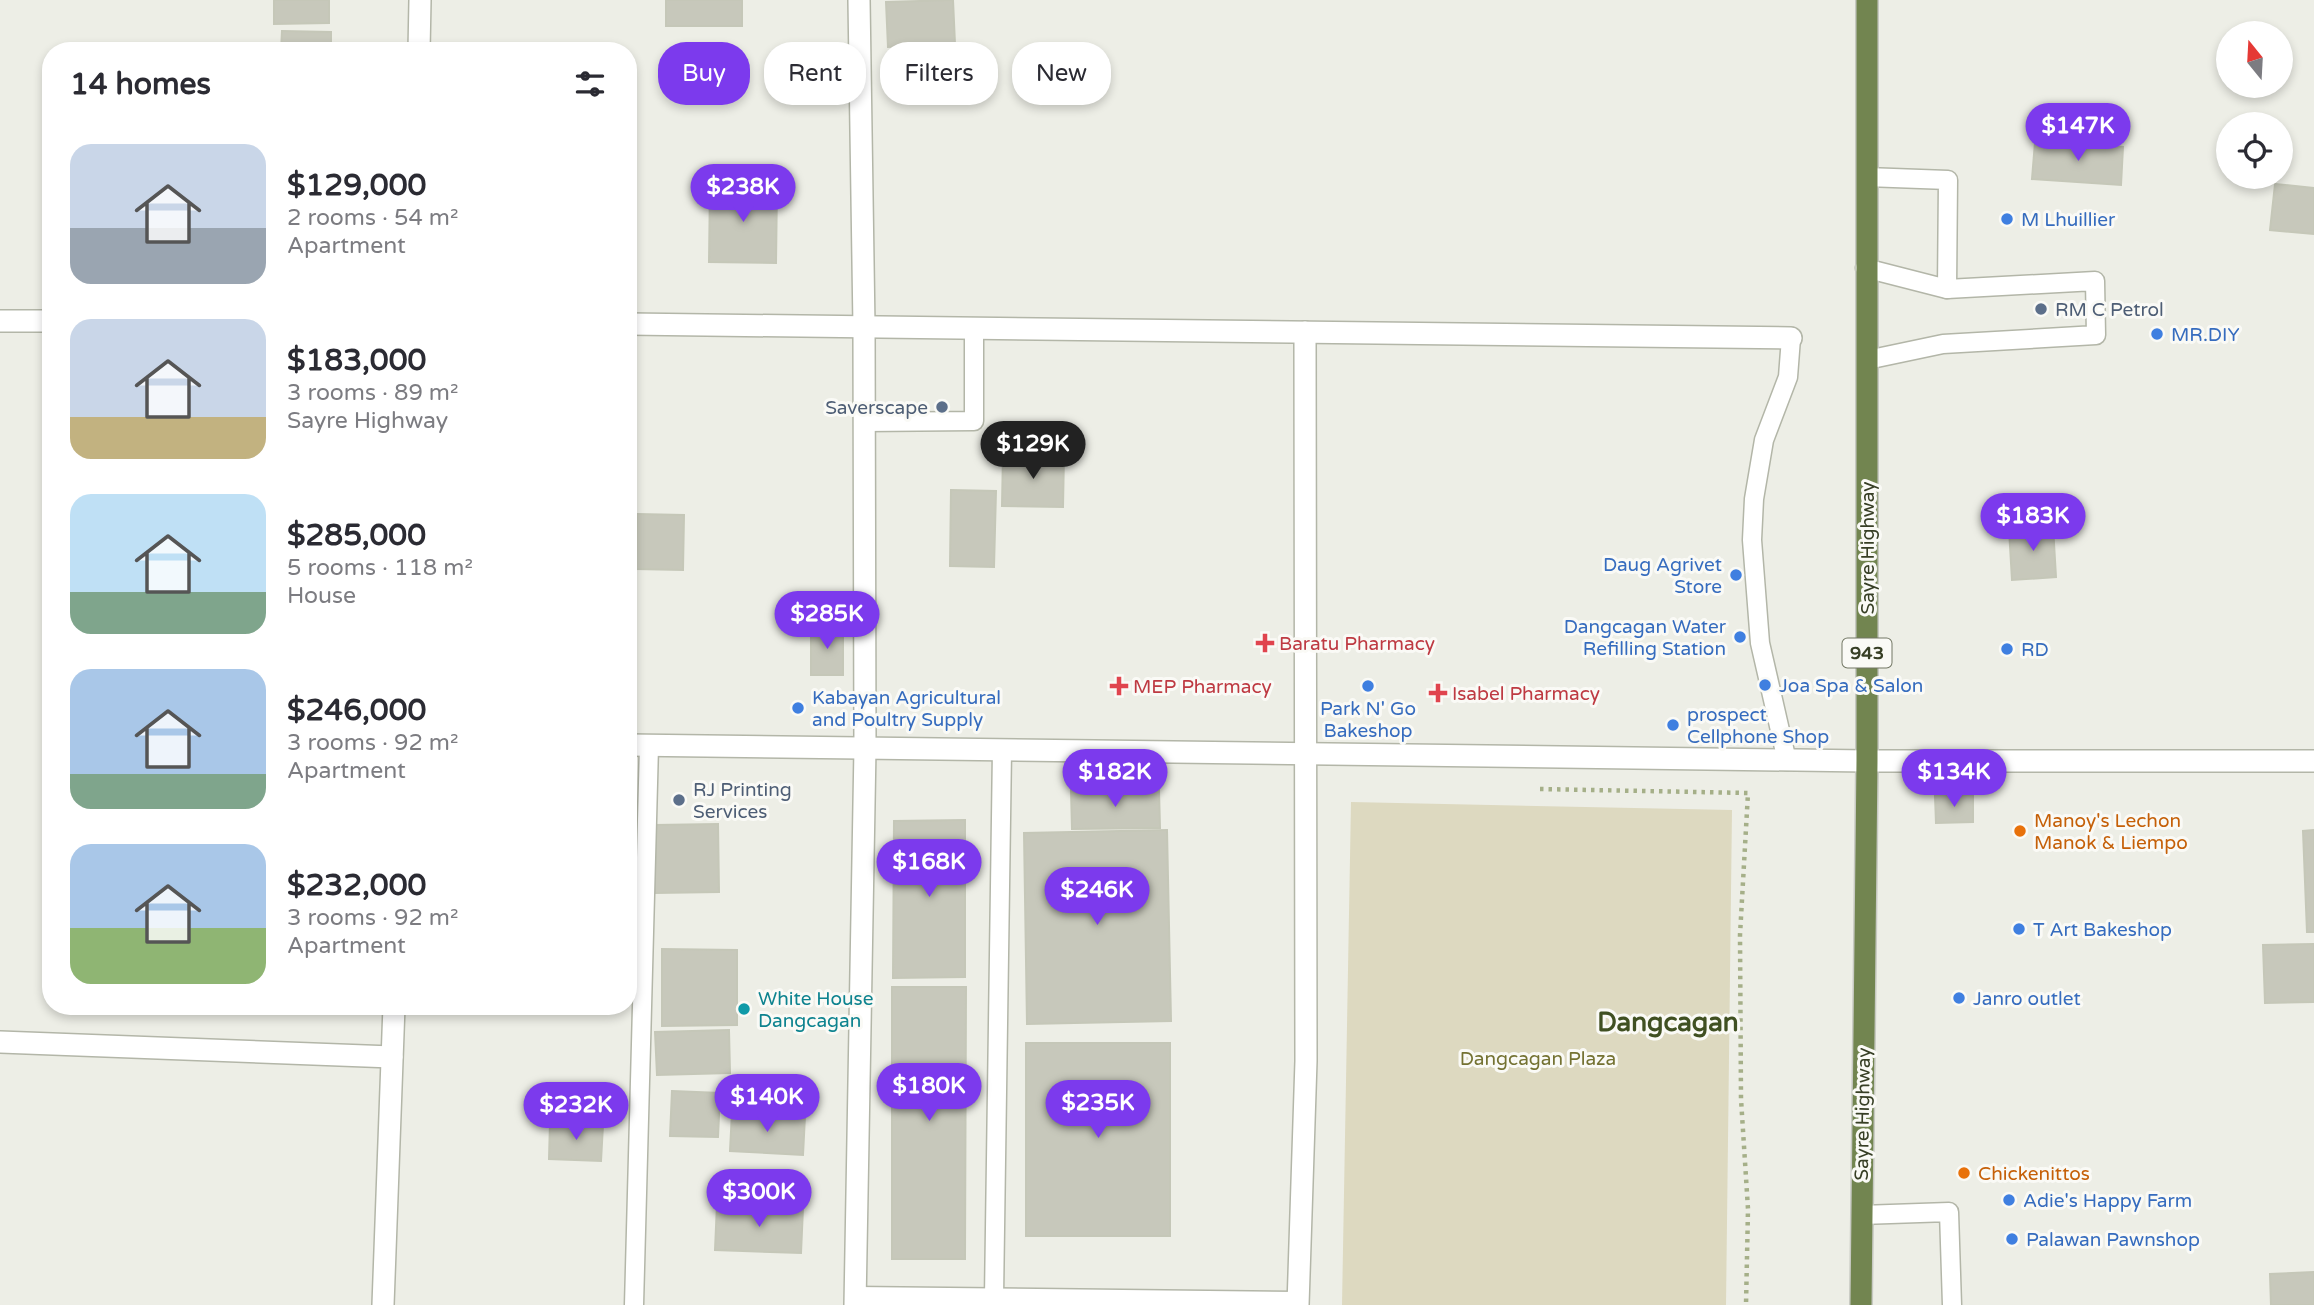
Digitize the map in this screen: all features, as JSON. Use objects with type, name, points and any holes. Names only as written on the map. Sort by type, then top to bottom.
[{"type":"highway","name":"Sayre Highway","points":[[1861,1305],[1867,761],[1867,0]]},
{"type":"street","points":[[419,42],[420,0]]},
{"type":"street","points":[[855,1300],[865,748],[864,327],[859,0]]},
{"type":"street","points":[[0,321],[42,321]]},
{"type":"street","points":[[637,324],[1791,338]]},
{"type":"street","points":[[1298,1303],[1306,1061],[1305,332]]},
{"type":"street","points":[[638,746],[1787,761],[2314,761]]},
{"type":"street","points":[[383,1305],[394,1015]]},
{"type":"street","points":[[0,1042],[392,1057]]},
{"type":"lane","points":[[1866,177],[1948,180],[1947,289]]},
{"type":"lane","points":[[1865,268],[1947,289],[2095,281],[2096,335],[1942,344],[1867,360]]},
{"type":"lane","points":[[864,422],[974,421],[974,328]]},
{"type":"lane","points":[[1787,761],[1760,643],[1752,540],[1754,499],[1764,440],[1788,377],[1791,338]]},
{"type":"lane","points":[[637,886],[638,746]]},
{"type":"lane","points":[[994,1297],[1002,750]]},
{"type":"lane","points":[[634,1305],[636,1015]]},
{"type":"lane","points":[[1861,1215],[1949,1212],[1952,1305]]},
{"type":"lane","points":[[855,1300],[994,1297],[1298,1303]]},
{"type":"path","points":[[1530,789],[1748,793],[1740,935],[1741,1098],[1748,1209],[1746,1305]]},
{"type":"green space","name":"Dangcagan Plaza","points":[[1351,802],[1732,810],[1726,1305],[1342,1305]]},
{"type":"building","points":[[274,0],[329,0],[329,23],[274,24]]},
{"type":"building","points":[[666,0],[742,0],[742,26],[666,26]]},
{"type":"building","points":[[953,0],[955,42],[888,42],[886,2]]},
{"type":"building","points":[[282,31],[331,32],[331,42],[281,42]]},
{"type":"building","points":[[2035,142],[2123,147],[2121,185],[2032,179]]},
{"type":"building","points":[[710,185],[777,186],[776,263],[709,262]]},
{"type":"building","points":[[2293,186],[2314,188],[2314,234],[2270,230],[2274,189],[2293,189]]},
{"type":"building","points":[[1003,454],[1064,455],[1063,507],[1002,506]]},
{"type":"building","points":[[951,490],[996,491],[994,567],[950,566]]},
{"type":"building","points":[[637,514],[684,515],[683,570],[637,569]]},
{"type":"building","points":[[2053,526],[2056,577],[2012,580],[2009,529]]},
{"type":"building","points":[[811,627],[843,627],[843,675],[811,675]]},
{"type":"building","points":[[1071,790],[1159,790],[1160,828],[1072,829]]},
{"type":"building","points":[[1973,795],[1973,822],[1936,823],[1935,796]]},
{"type":"building","points":[[965,820],[965,977],[893,978],[894,821]]},
{"type":"building","points":[[718,824],[719,892],[655,893],[655,825]]},
{"type":"building","points":[[1167,830],[1171,1021],[1027,1024],[1024,833]]},
{"type":"building","points":[[2314,830],[2314,932],[2307,932],[2303,831]]},
{"type":"building","points":[[2314,944],[2314,1002],[2265,1003],[2263,945]]},
{"type":"building","points":[[662,949],[737,950],[737,1025],[662,1026]]},
{"type":"building","points":[[892,987],[966,987],[965,1259],[892,1259]]},
{"type":"building","points":[[729,1030],[730,1073],[657,1075],[655,1032]]},
{"type":"building","points":[[1026,1043],[1170,1043],[1170,1236],[1026,1236]]},
{"type":"building","points":[[672,1091],[720,1093],[718,1137],[670,1136]]},
{"type":"building","points":[[732,1112],[805,1116],[803,1155],[730,1151]]},
{"type":"building","points":[[550,1122],[603,1125],[601,1161],[549,1159]]},
{"type":"building","points":[[717,1204],[803,1208],[801,1253],[715,1250]]},
{"type":"building","points":[[2314,1272],[2314,1305],[2271,1305],[2270,1274]]},
{"type":"place","name":"M Lhuillier","points":[[2007,219]]},
{"type":"place","name":"RM C Petrol","points":[[2041,309]]},
{"type":"place","name":"MR.DIY","points":[[2157,334]]},
{"type":"place","name":"Saverscape","points":[[942,407]]},
{"type":"place","name":"Daug Agrivet Store","points":[[1736,575]]},
{"type":"place","name":"Dangcagan Water Refilling Station","points":[[1740,637]]},
{"type":"place","name":"Baratu Pharmacy","points":[[1265,643]]},
{"type":"place","name":"RD","points":[[2007,649]]},
{"type":"place","name":"Joa Spa & Salon","points":[[1765,685]]},
{"type":"place","name":"MEP Pharmacy","points":[[1119,686]]},
{"type":"place","name":"Park N' Go Bakeshop","points":[[1368,686]]},
{"type":"place","name":"Isabel Pharmacy","points":[[1438,693]]},
{"type":"place","name":"Kabayan Agricultural and Poultry Supply","points":[[798,708]]},
{"type":"place","name":"prospect Cellphone Shop","points":[[1673,725]]},
{"type":"place","name":"RJ Printing Services","points":[[679,800]]},
{"type":"place","name":"Manoy's Lechon Manok & Liempo","points":[[2020,831]]},
{"type":"place","name":"T Art Bakeshop","points":[[2019,929]]},
{"type":"place","name":"Janro outlet","points":[[1959,998]]},
{"type":"place","name":"White House Dangcagan","points":[[744,1009]]},
{"type":"place","name":"Chickenittos","points":[[1964,1173]]},
{"type":"place","name":"Adie's Happy Farm","points":[[2009,1200]]},
{"type":"place","name":"Palawan Pawnshop","points":[[2012,1239]]},
{"type":"district","name":"Dangcagan","points":[[1668,1022]]}]
